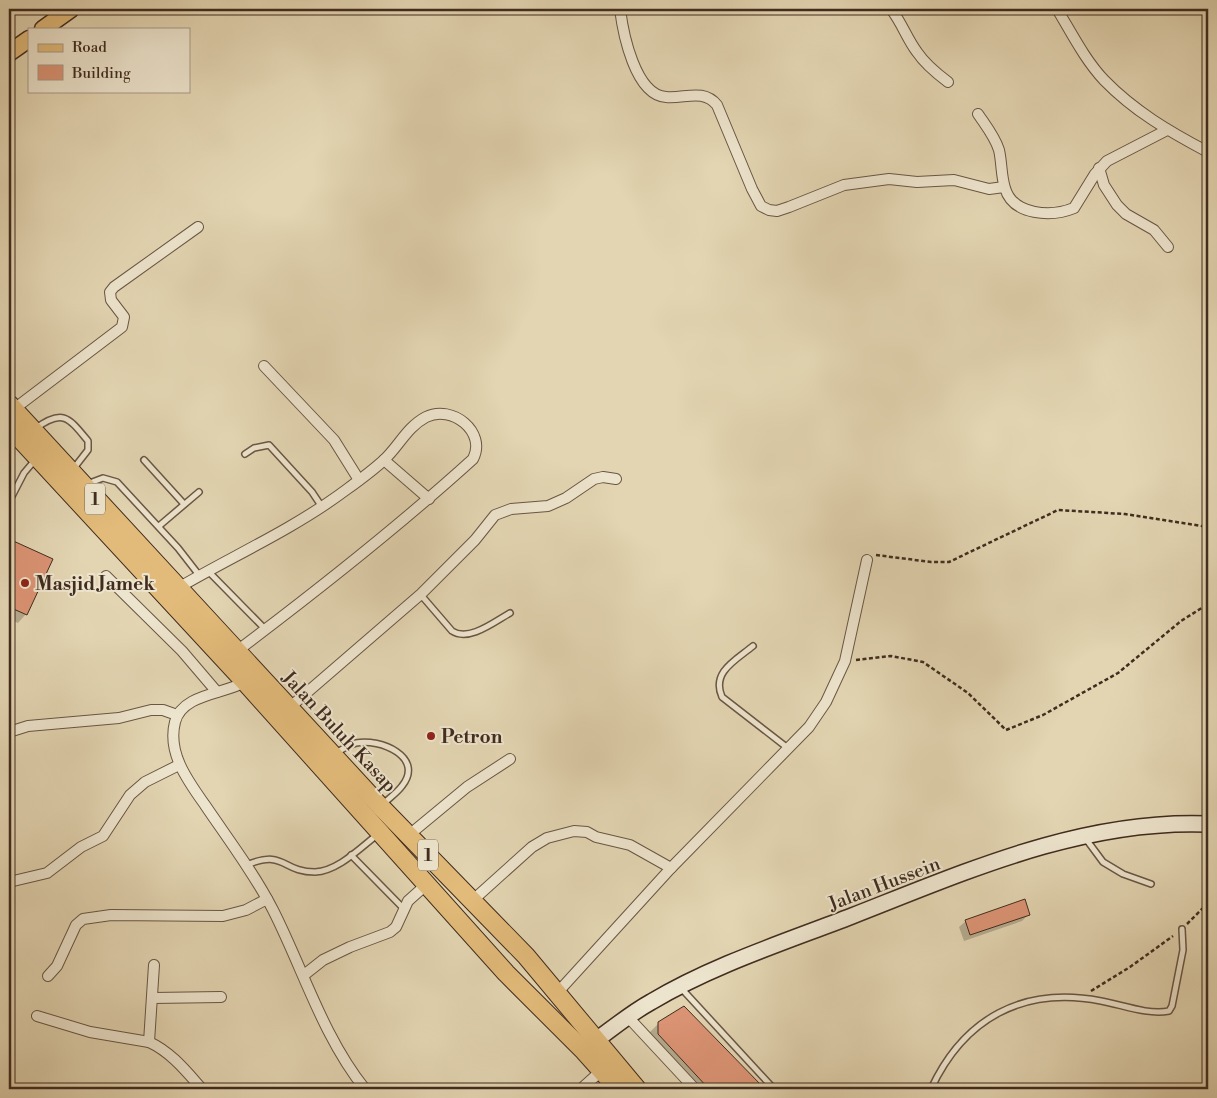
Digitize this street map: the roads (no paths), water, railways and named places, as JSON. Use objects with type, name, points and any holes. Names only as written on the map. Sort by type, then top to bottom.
[{"type":"highway","name":"Jalan Buluh Kasap","points":[[11,406],[380,806],[526,956],[558,992],[595,1041],[637,1089]]},
{"type":"highway","name":"Jalan Buluh Kasap","points":[[9,426],[244,682],[506,973],[618,1089]]},
{"type":"highway","points":[[506,973],[526,956]]},
{"type":"main road","points":[[44,28],[71,9]]},
{"type":"main road","points":[[9,53],[28,39]]},
{"type":"main road","name":"Jalan Hussein","points":[[595,1041],[628,1016],[679,987],[751,956],[988,864],[1083,835],[1133,827],[1208,824]]},
{"type":"street","points":[[620,9],[628,47],[640,78],[652,93],[664,98],[692,95],[712,98],[717,105],[752,189],[761,206],[769,210],[776,211],[789,207],[838,187],[889,179],[917,182],[954,180],[990,189],[1004,187]]},
{"type":"street","points":[[891,9],[916,52],[948,82]]},
{"type":"street","points":[[1057,9],[1103,78],[1135,108],[1167,130],[1208,152]]},
{"type":"street","points":[[978,114],[999,150],[1004,187],[1012,201],[1025,211],[1067,212],[1080,201],[1099,168],[1107,161],[1167,130]]},
{"type":"street","points":[[1099,168],[1106,190],[1117,205],[1126,214],[1154,230],[1168,247]]},
{"type":"street","points":[[11,406],[122,327],[124,317],[111,300],[110,292],[114,287],[198,227]]},
{"type":"street","points":[[264,366],[334,440],[358,480]]},
{"type":"street","points":[[178,588],[292,526],[322,507],[384,460],[403,436],[426,417],[436,413],[450,414],[458,417],[475,435],[477,451],[473,459],[429,499],[236,651]]},
{"type":"street","points":[[384,460],[429,499]]},
{"type":"street","points":[[289,708],[421,594],[474,540],[495,515],[503,510],[548,506],[566,498],[594,479],[602,477],[616,479]]},
{"type":"street","points":[[558,992],[671,868],[809,727],[826,702],[846,661],[867,560]]},
{"type":"street","points":[[106,576],[182,651],[217,692]]},
{"type":"street","points":[[244,682],[191,703],[177,715],[173,733],[179,765],[267,898],[335,1041],[362,1089]]},
{"type":"street","points":[[9,732],[28,726],[120,718],[151,710],[163,710],[177,715]]},
{"type":"street","points":[[409,835],[467,787],[510,759]]},
{"type":"street","points":[[9,882],[47,873],[81,847],[103,836],[130,796],[145,782],[179,765]]},
{"type":"street","points":[[472,901],[532,847],[547,838],[574,832],[587,832],[596,837],[630,845],[671,868]]},
{"type":"street","points":[[304,975],[323,960],[350,947],[390,932],[396,926],[404,909],[416,893],[427,884]]},
{"type":"street","points":[[48,976],[57,966],[76,925],[83,919],[119,914],[223,916],[246,910],[267,898]]},
{"type":"street","points":[[149,1042],[154,965]]},
{"type":"street","points":[[153,998],[221,996]]},
{"type":"street","points":[[37,1016],[90,1032],[149,1042],[168,1054],[202,1089]]},
{"type":"street","points":[[628,1016],[696,1089]]},
{"type":"street","points":[[581,1089],[601,1071]]},
{"type":"lane","points":[[33,431],[46,421],[61,416],[70,419],[88,440],[88,450],[70,472]]},
{"type":"lane","points":[[245,454],[254,448],[269,445],[312,492],[322,507]]},
{"type":"lane","points":[[9,502],[24,473],[37,458]]},
{"type":"lane","points":[[144,460],[184,504]]},
{"type":"lane","points":[[84,486],[94,480],[103,478],[117,482],[203,573],[266,629]]},
{"type":"lane","points":[[158,526],[199,492]]},
{"type":"lane","points":[[421,594],[457,635],[472,633],[510,613]]},
{"type":"lane","points":[[753,646],[722,672],[718,679],[718,688],[722,697],[789,749]]},
{"type":"lane","points":[[333,755],[347,746],[358,743],[390,746],[400,753],[407,765],[407,775],[403,786],[380,806]]},
{"type":"lane","points":[[245,866],[269,858],[277,858],[302,871],[317,872],[331,867],[351,855],[379,833]]},
{"type":"lane","points":[[1083,835],[1103,862],[1123,874],[1151,884]]},
{"type":"lane","points":[[351,855],[404,909]]},
{"type":"lane","points":[[931,1089],[946,1060],[961,1040],[1000,1012],[1040,1000],[1078,998],[1150,1011],[1169,1011],[1172,1006],[1183,950],[1182,929]]},
{"type":"lane","points":[[679,987],[774,1089]]},
{"type":"place","name":"Masjid Jamek","points":[[25,583]]},
{"type":"place","name":"Petron","points":[[431,736]]}]
